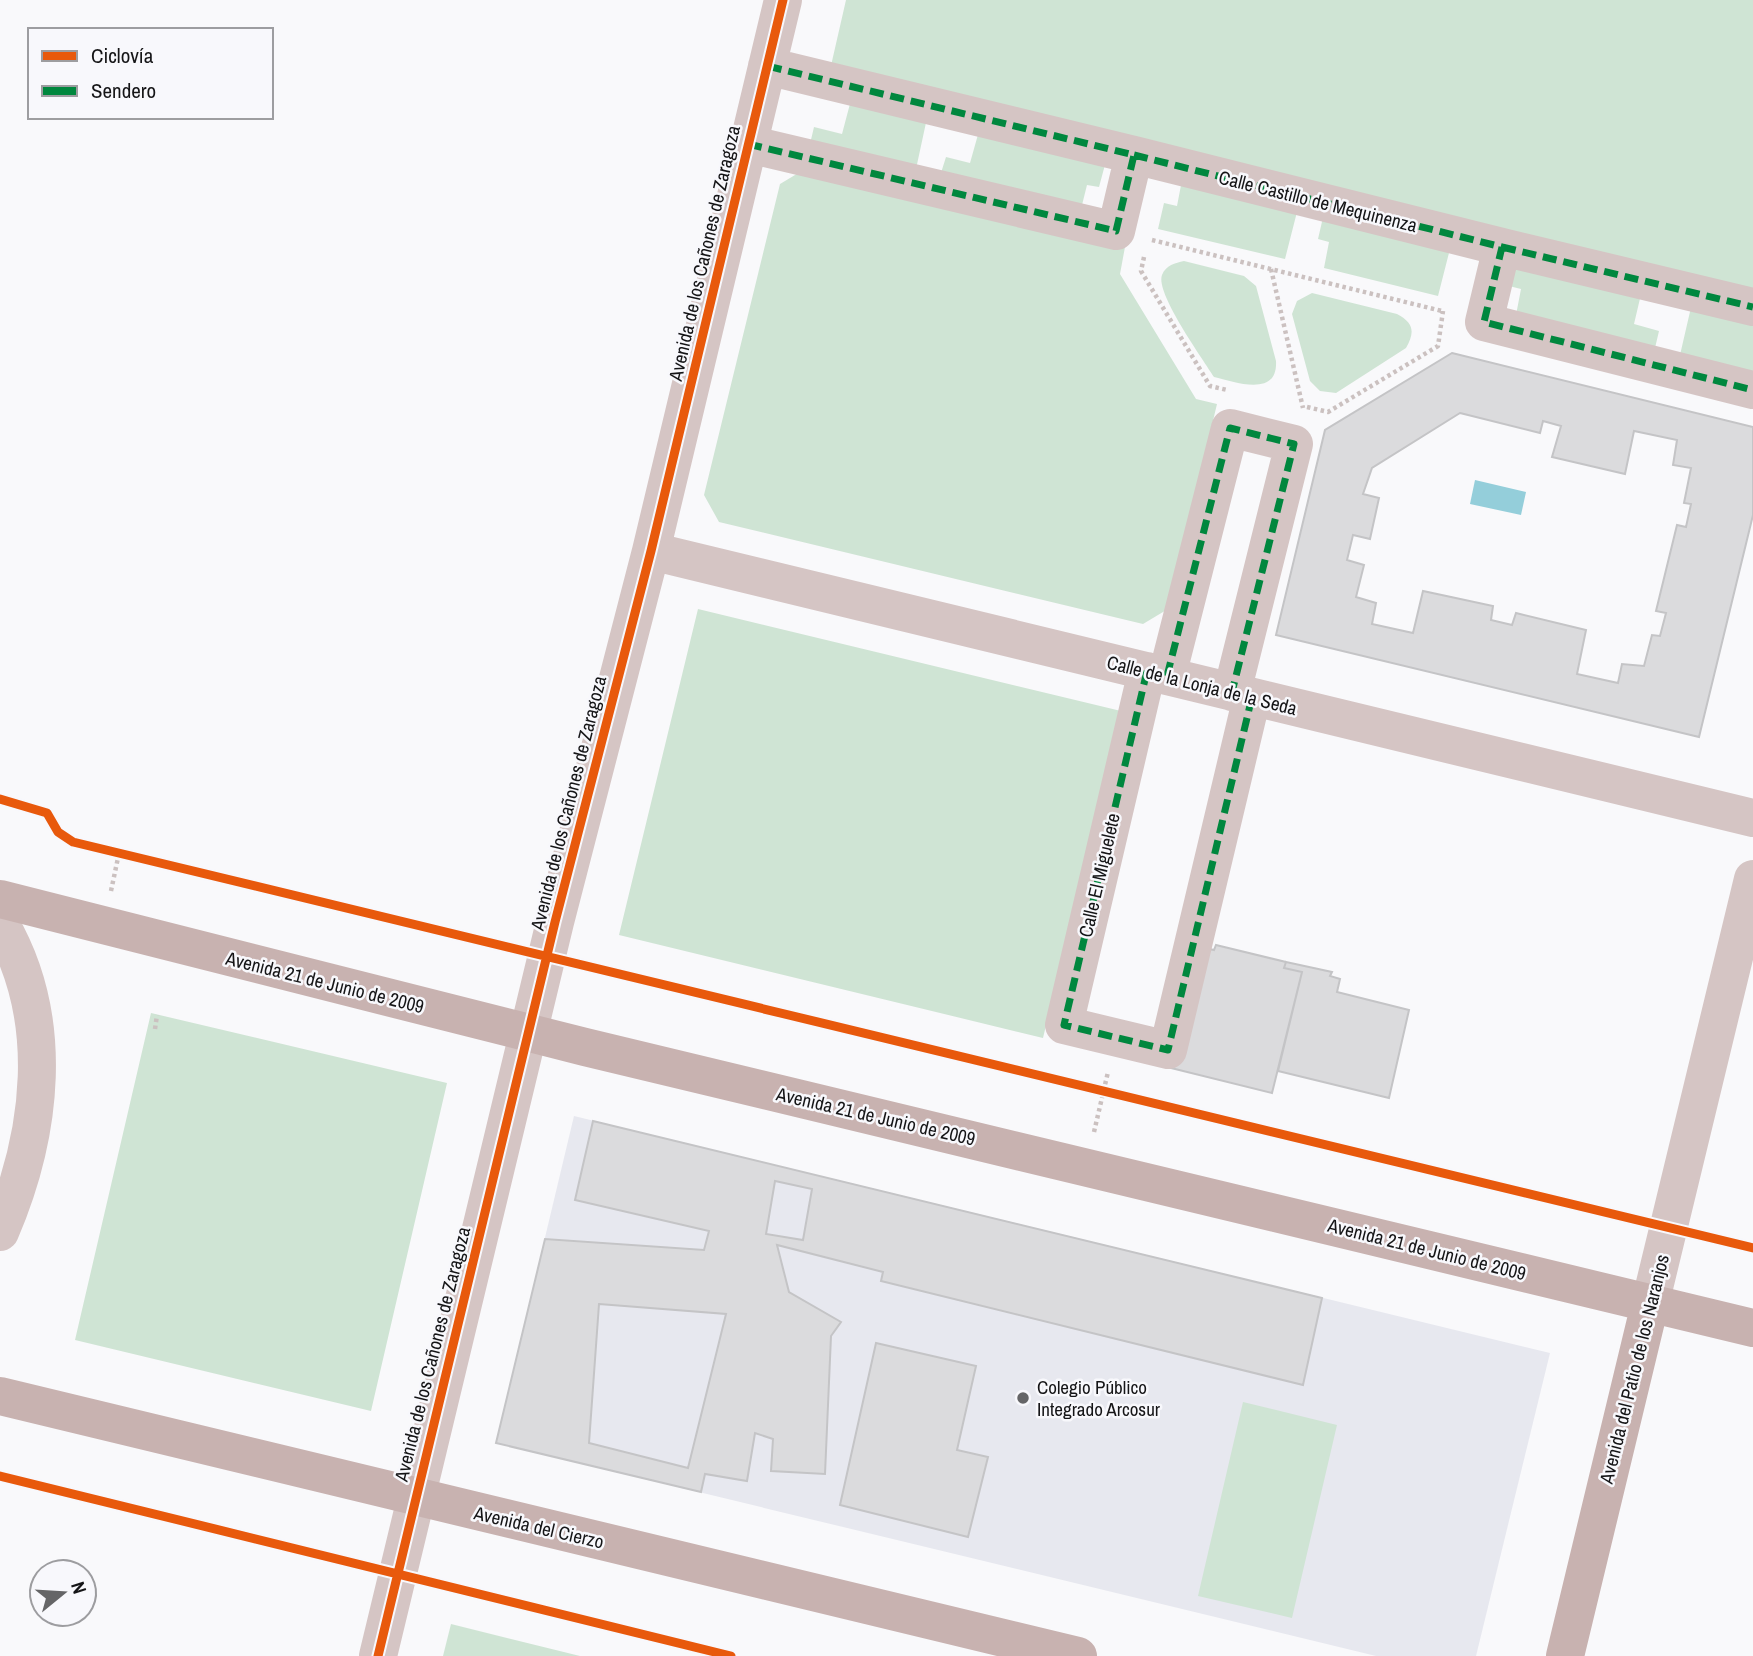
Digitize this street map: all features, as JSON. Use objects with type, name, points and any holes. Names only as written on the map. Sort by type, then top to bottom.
[{"type":"main road","name":"Avenida 21 de Junio de 2009","points":[[0,900],[528,1032],[1753,1328]]},
{"type":"main road","name":"Avenida del Patio de los Naranjos","points":[[1565,1656],[1650,1304]]},
{"type":"main road","name":"Avenida del Cierzo","points":[[0,1396],[1078,1656]]},
{"type":"street","name":"Avenida de los Cañones de Zaragoza","points":[[378,1656],[528,1032],[651,551],[783,0]]},
{"type":"street","name":"Calle Castillo de Mequinenza","points":[[767,66],[1753,307]]},
{"type":"street","points":[[748,144],[1115,231],[1135,155]]},
{"type":"street","points":[[1502,247],[1484,321],[1753,390]]},
{"type":"street","name":"Calle El Miguelete","points":[[1230,429],[1294,444],[1168,1050],[1064,1025],[1157,674],[1230,429]]},
{"type":"street","name":"Calle de la Lonja de la Seda","points":[[651,551],[1753,818]]},
{"type":"street","name":"Avenida del Patio de los Naranjos","points":[[1650,1304],[1753,879]]},
{"type":"street","points":[[0,923],[19,964],[31,1006],[37,1044],[37,1090],[31,1138],[18,1190],[0,1232]]},
{"type":"path","points":[[1236,392],[1210,386],[1141,271],[1147,239],[1484,321]]},
{"type":"path","points":[[1271,269],[1303,406],[1294,444]]},
{"type":"path","points":[[1290,403],[1328,412],[1438,346],[1443,312]]},
{"type":"path","points":[[107,850],[132,856]]},
{"type":"path","points":[[155,1029],[157,1014]]},
{"type":"path","points":[[1086,1166],[1117,1037]]},
{"type":"path","points":[[1090,1089],[1117,1096]]},
{"type":"shaded area","name":"Colegio Público Integrado Arcosur","points":[[574,1116],[1550,1353],[1476,1656],[1376,1656],[496,1443]]},
{"type":"green space","points":[[846,0],[1753,0],[1753,291],[830,70]]},
{"type":"green space","points":[[851,100],[927,118],[916,169],[810,144],[814,127],[842,134]]},
{"type":"green space","points":[[979,131],[1106,161],[1099,187],[1087,185],[1081,209],[940,176],[946,157],[970,163]]},
{"type":"green space","points":[[805,169],[1125,247],[1120,274],[1196,399],[1217,404],[1168,609],[1143,624],[719,522],[704,495],[780,184]]},
{"type":"green space","points":[[1182,180],[1298,208],[1285,259],[1158,229],[1164,203],[1177,206]]},
{"type":"green space","points":[[1324,213],[1451,245],[1438,296],[1324,268],[1329,242],[1318,239]]},
{"type":"green space","points":[[1514,260],[1642,290],[1634,324],[1659,331],[1655,348],[1516,315],[1521,289],[1509,286]]},
{"type":"green space","points":[[1184,261],[1244,276],[1256,286],[1276,361],[1275,373],[1270,380],[1254,385],[1214,377],[1172,310],[1162,284],[1162,275],[1166,269]]},
{"type":"green space","points":[[1312,293],[1397,314],[1410,324],[1412,333],[1406,348],[1336,393],[1320,391],[1310,381],[1292,314],[1297,301]]},
{"type":"green space","points":[[1692,303],[1753,318],[1753,372],[1680,355]]},
{"type":"green space","points":[[698,609],[1121,711],[1043,1038],[619,935]]},
{"type":"green space","points":[[151,1013],[447,1083],[371,1411],[75,1340]]},
{"type":"green space","points":[[1243,1402],[1337,1425],[1292,1618],[1198,1596]]},
{"type":"green space","points":[[451,1624],[580,1656],[443,1656]]},
{"type":"water","points":[[1475,480],[1526,492],[1521,515],[1470,504]]},
{"type":"building","points":[[1452,353],[1753,427],[1753,515],[1699,737],[1276,635],[1325,430]],"holes":[[[1460,413],[1540,433],[1543,421],[1561,426],[1552,457],[1625,474],[1634,431],[1677,440],[1673,465],[1691,468],[1684,503],[1691,504],[1686,527],[1677,525],[1656,611],[1666,613],[1660,636],[1652,635],[1644,666],[1622,664],[1618,683],[1577,674],[1586,630],[1516,613],[1512,625],[1491,620],[1493,606],[1423,591],[1413,633],[1372,624],[1376,603],[1356,597],[1364,565],[1347,560],[1353,535],[1370,539],[1379,498],[1363,494],[1372,468]]]},
{"type":"building","points":[[1216,945],[1286,962],[1284,968],[1302,972],[1272,1093],[1171,1068],[1200,947],[1214,950]]},
{"type":"building","points":[[1286,962],[1332,972],[1330,976],[1340,979],[1337,992],[1409,1010],[1389,1098],[1278,1071],[1302,972],[1284,968]]},
{"type":"building","points":[[593,1121],[1322,1298],[1303,1385],[881,1281],[883,1272],[777,1245],[789,1292],[841,1322],[831,1336],[825,1474],[771,1471],[773,1439],[755,1433],[747,1481],[705,1474],[701,1492],[496,1443],[545,1239],[704,1250],[709,1231],[575,1200]],"holes":[[[775,1181],[812,1189],[803,1240],[766,1234]],[[599,1304],[726,1314],[688,1468],[589,1443]]]},
{"type":"building","points":[[876,1343],[976,1366],[957,1450],[988,1457],[968,1537],[840,1505]]},
{"type":"marked path","points":[[748,144],[1116,231],[1134,155],[767,66]]},
{"type":"marked path","points":[[1134,155],[1502,247],[1484,322],[1753,390]]},
{"type":"marked path","points":[[1502,247],[1753,307]]},
{"type":"marked path","points":[[1167,676],[1230,428],[1294,444],[1232,692]]},
{"type":"marked path","points":[[1147,671],[1064,1025],[1168,1050],[1252,697]]},
{"type":"cycle path","points":[[378,1656],[555,922],[651,551],[783,0]]},
{"type":"cycle path","points":[[0,799],[47,813],[58,832],[73,842],[1753,1248]]},
{"type":"cycle path","points":[[0,1476],[731,1656]]},
{"type":"place","name":"Colegio Público Integrado Arcosur","points":[[1023,1398]]}]
